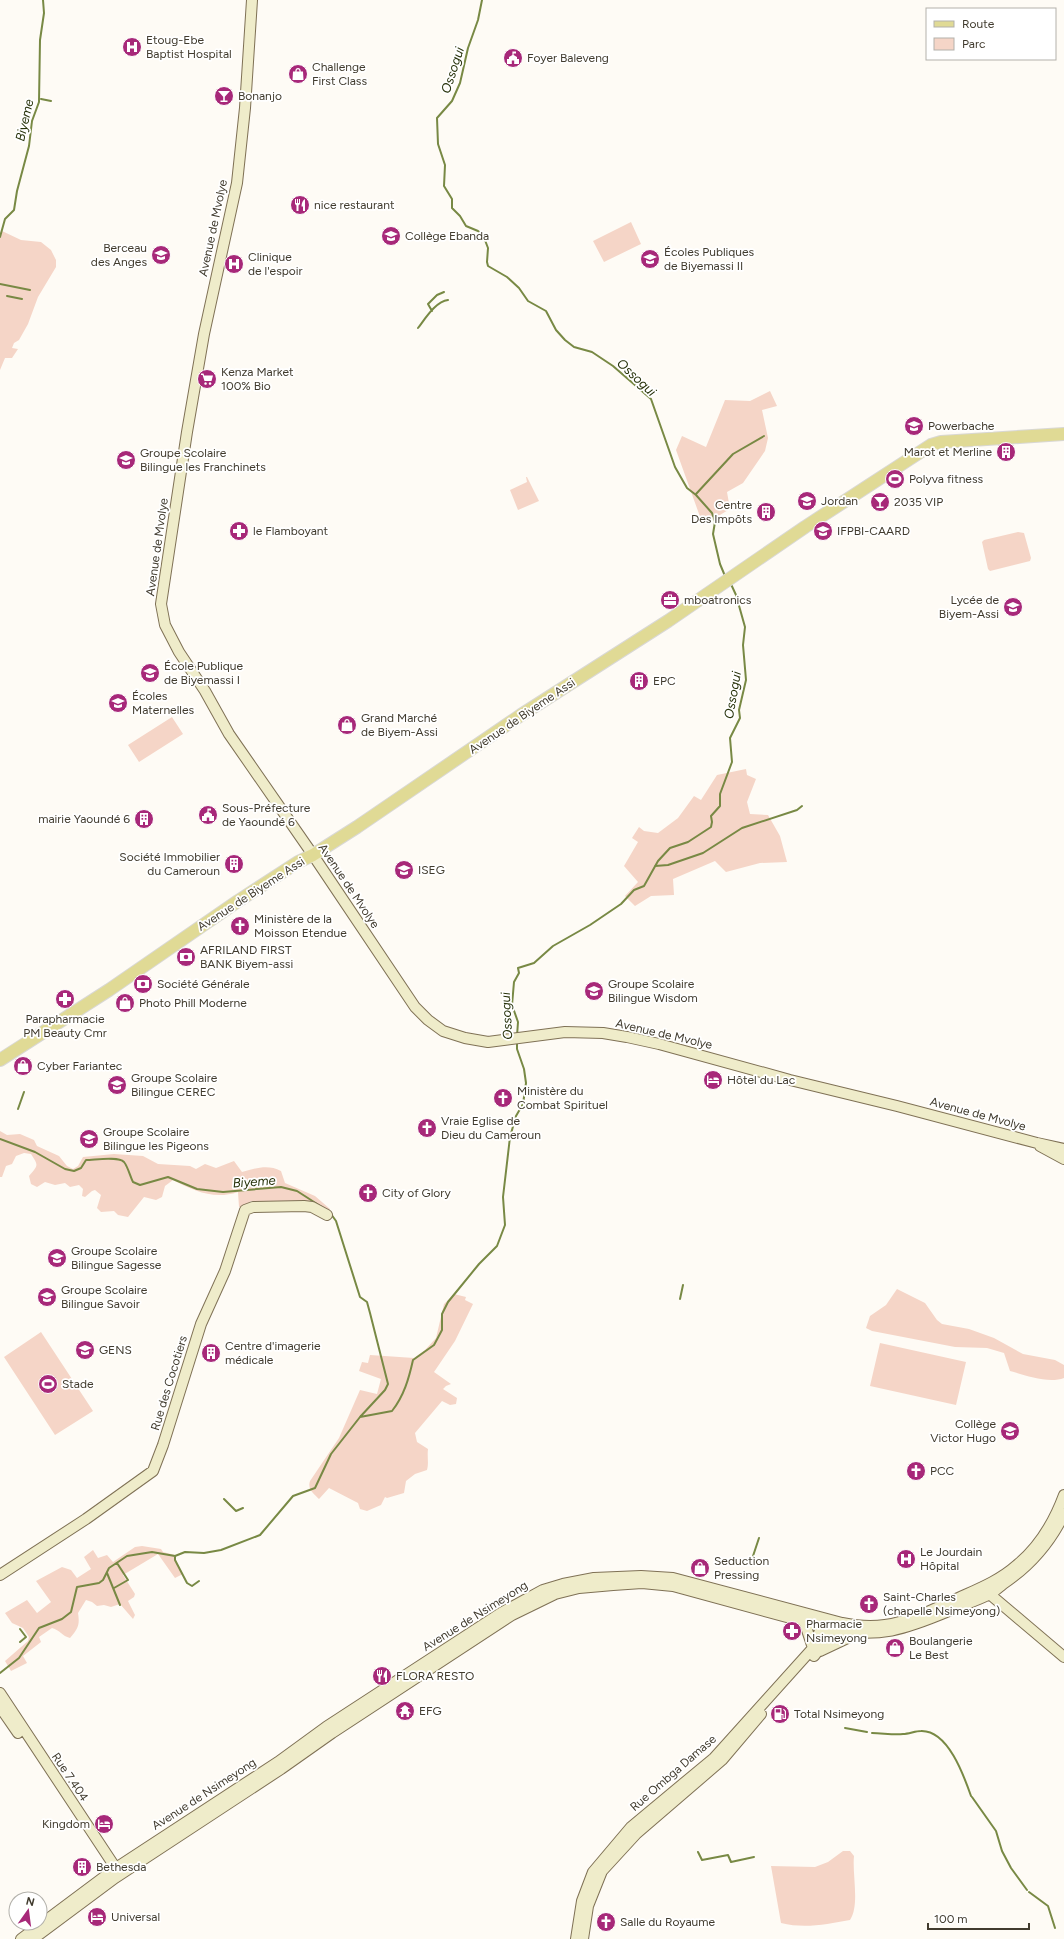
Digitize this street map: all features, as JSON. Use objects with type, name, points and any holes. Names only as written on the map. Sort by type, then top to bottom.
[{"type":"main road","name":"Avenue de Mvolye","points":[[252,0],[245,102],[236,183],[204,334],[187,432],[161,604],[165,625],[179,652],[205,692],[229,734],[313,855],[396,981],[415,1007],[428,1020],[443,1031],[465,1038],[488,1042],[524,1036],[565,1032],[586,1032],[653,1042],[790,1080],[904,1107],[1037,1144],[1064,1149]]},
{"type":"main road","name":"Avenue de Biyeme Assi","points":[[0,1060],[109,990],[244,897],[298,862],[313,855],[527,712],[668,621],[728,579],[931,445],[941,442],[1064,434]]},
{"type":"main road","name":"Avenue de Mvolye","points":[[1037,1144],[1046,1151],[1064,1159]]},
{"type":"main road","name":"Rue des Cocotiers","points":[[0,1575],[86,1519],[153,1471],[163,1445],[201,1324],[225,1271],[245,1210],[252,1207],[304,1206],[312,1207],[327,1214]]},
{"type":"main road","name":"Avenue de Nsimeyong","points":[[33,1939],[115,1873],[512,1615],[555,1594],[579,1588],[642,1583],[673,1586],[804,1621],[869,1626],[893,1624],[986,1591],[1027,1556],[1047,1530],[1064,1495]]},
{"type":"main road","name":"Avenue de Nsimeyong","points":[[21,1939],[278,1762],[326,1727],[507,1609],[552,1586],[580,1580],[611,1577],[641,1576],[673,1578],[858,1634],[903,1629],[986,1591],[1021,1571],[1034,1560],[1049,1540],[1064,1514]]},
{"type":"main road","points":[[986,1591],[1064,1658]]},
{"type":"main road","points":[[804,1621],[816,1649],[858,1634]]},
{"type":"main road","name":"Rue Ombga Damase","points":[[583,1939],[588,1906],[602,1871],[636,1834],[722,1760],[816,1649],[828,1624]]},
{"type":"main road","name":"Rue Ombga Damase","points":[[576,1939],[579,1912],[586,1886],[593,1872],[611,1848],[631,1827],[714,1758],[816,1649]]},
{"type":"main road","name":"Rue 7.404","points":[[0,1693],[115,1873]]},
{"type":"main road","points":[[0,1707],[115,1873]]},
{"type":"green space","points":[[631,222],[641,244],[604,262],[593,241]]},
{"type":"green space","points":[[2,231],[21,240],[41,242],[51,250],[56,260],[56,267],[38,297],[28,324],[19,340],[14,343],[12,348],[18,349],[12,358],[5,358],[0,370],[0,233]]},
{"type":"green space","points":[[770,391],[777,406],[762,410],[768,438],[765,451],[743,483],[727,492],[730,509],[703,525],[676,450],[682,436],[706,447],[725,400],[750,401]]},
{"type":"green space","points":[[526,477],[539,501],[518,510],[510,490],[527,482]]},
{"type":"green space","points":[[1018,532],[1024,533],[1031,558],[1030,561],[990,571],[988,569],[982,542],[984,540]]},
{"type":"green space","points":[[172,717],[183,734],[139,762],[128,745]]},
{"type":"green space","points":[[746,769],[747,775],[756,779],[747,802],[750,814],[768,815],[780,836],[787,862],[760,863],[726,872],[715,861],[673,879],[674,895],[651,896],[635,906],[625,896],[638,882],[624,866],[638,842],[632,838],[639,827],[644,831],[658,833],[678,818],[694,796],[701,800],[717,775]]},
{"type":"green space","points":[[0,1131],[7,1135],[20,1134],[34,1140],[37,1146],[59,1156],[67,1166],[73,1169],[78,1166],[83,1157],[114,1154],[143,1156],[158,1164],[190,1166],[196,1169],[205,1164],[216,1168],[234,1161],[242,1172],[267,1167],[276,1169],[281,1171],[285,1183],[315,1196],[330,1209],[328,1211],[251,1201],[244,1207],[239,1207],[238,1192],[212,1195],[196,1191],[173,1180],[165,1186],[162,1197],[156,1200],[144,1197],[128,1217],[118,1215],[114,1211],[101,1212],[97,1208],[101,1195],[95,1190],[85,1197],[82,1196],[83,1189],[79,1185],[70,1187],[65,1183],[55,1185],[45,1182],[37,1187],[31,1184],[29,1176],[34,1170],[36,1163],[31,1154],[24,1153],[16,1156],[12,1164],[6,1166],[2,1177],[0,1177]]},
{"type":"green space","points":[[897,1289],[925,1303],[937,1320],[942,1324],[969,1329],[994,1338],[1023,1354],[1055,1360],[1064,1365],[1064,1378],[1051,1380],[1029,1377],[1010,1371],[1004,1353],[987,1348],[955,1347],[872,1331],[866,1328],[870,1316],[886,1305]]},
{"type":"green space","points":[[454,1294],[466,1297],[465,1300],[473,1304],[455,1341],[434,1372],[451,1384],[443,1389],[457,1398],[456,1404],[450,1405],[442,1401],[415,1433],[417,1442],[428,1449],[427,1470],[415,1474],[406,1481],[404,1493],[387,1498],[385,1497],[381,1505],[367,1511],[360,1509],[358,1503],[329,1488],[319,1499],[310,1489],[310,1481],[339,1438],[360,1390],[377,1394],[381,1379],[359,1371],[362,1362],[368,1363],[370,1355],[414,1358],[425,1350],[436,1338],[444,1304]]},
{"type":"green space","name":"Stade","points":[[41,1332],[93,1411],[55,1435],[4,1357]]},
{"type":"green space","points":[[880,1343],[966,1362],[956,1405],[870,1386]]},
{"type":"green space","points":[[142,1546],[161,1549],[163,1552],[175,1555],[175,1560],[183,1574],[175,1578],[158,1554],[123,1575],[135,1594],[134,1597],[128,1601],[135,1615],[133,1619],[120,1604],[111,1607],[104,1605],[97,1606],[86,1600],[78,1613],[78,1627],[70,1638],[52,1628],[39,1637],[41,1642],[23,1656],[27,1663],[11,1671],[5,1661],[28,1641],[29,1637],[23,1628],[12,1623],[5,1613],[27,1600],[37,1613],[51,1602],[36,1581],[62,1567],[71,1570],[77,1578],[91,1569],[84,1557],[93,1550],[98,1558],[107,1555],[113,1562],[135,1547]]},
{"type":"green space","points":[[843,1851],[850,1851],[854,1856],[855,1906],[850,1920],[807,1926],[781,1923],[771,1866],[815,1867],[828,1862]]},
{"type":"waterway","name":"Biyeme","points":[[0,237],[5,219],[14,210],[17,191],[29,146],[32,121],[39,102],[40,40],[44,13],[43,0]]},
{"type":"waterway","name":"Ossogui","points":[[482,0],[478,20],[468,48],[460,83],[452,101],[437,118],[438,144],[445,165],[444,186],[452,199],[452,208],[460,216],[466,226],[483,235],[488,248],[488,266],[507,277],[519,288],[528,301],[546,311],[556,330],[565,340],[574,347],[592,352],[613,366],[651,399],[675,467],[687,488],[696,495],[712,513],[715,522],[713,534],[720,564],[725,576]]},
{"type":"waterway","points":[[41,99],[51,101]]},
{"type":"waterway","points":[[0,284],[30,290]]},
{"type":"waterway","points":[[432,311],[428,304],[437,295],[444,292]]},
{"type":"waterway","points":[[7,296],[22,299]]},
{"type":"waterway","points":[[418,328],[435,307],[448,300]]},
{"type":"waterway","points":[[696,494],[733,454],[764,436]]},
{"type":"waterway","name":"Ossogui","points":[[517,1036],[518,1022],[512,1005],[514,982],[519,973],[518,968],[534,963],[553,946],[590,925],[621,904],[634,890],[644,886],[658,861],[670,848],[688,842],[711,827],[711,816],[720,806],[720,794],[732,762],[730,738],[740,718],[739,710],[746,680],[743,645],[745,627],[736,595],[730,582]]},
{"type":"waterway","points":[[655,866],[668,865],[703,853],[742,828],[797,810],[802,806]]},
{"type":"waterway","name":"Ossogui","points":[[360,1417],[392,1411],[406,1387],[413,1360],[434,1345],[442,1330],[442,1314],[448,1302],[479,1264],[497,1246],[505,1225],[503,1197],[510,1137],[516,1116],[523,1104],[526,1083],[524,1069],[517,1049],[517,1042]]},
{"type":"waterway","points":[[18,1109],[24,1092]]},
{"type":"waterway","name":"Biyeme","points":[[0,1139],[35,1152],[65,1169],[74,1171],[81,1168],[86,1160],[117,1159],[124,1162],[133,1182],[140,1185],[168,1177],[197,1189],[223,1192],[281,1187],[297,1191],[328,1211]]},
{"type":"waterway","points":[[0,1673],[19,1658],[39,1628],[62,1619],[71,1612],[77,1587],[99,1583],[103,1580],[109,1568],[127,1556],[152,1552],[175,1556],[185,1552],[204,1553],[221,1550],[260,1535],[293,1496],[315,1488],[331,1454],[360,1417],[385,1390],[388,1384],[367,1302],[360,1297],[336,1221],[331,1214]]},
{"type":"waterway","points":[[680,1299],[683,1285]]},
{"type":"waterway","points":[[224,1499],[236,1511],[243,1508]]},
{"type":"waterway","points":[[751,1562],[759,1538]]},
{"type":"waterway","points":[[175,1556],[175,1560],[187,1583],[192,1586],[199,1581]]},
{"type":"waterway","points":[[117,1563],[128,1580]]},
{"type":"waterway","points":[[107,1573],[120,1605]]},
{"type":"waterway","points":[[114,1588],[128,1580]]},
{"type":"waterway","points":[[20,1629],[26,1637],[20,1642]]},
{"type":"waterway","points":[[845,1728],[867,1732]]},
{"type":"waterway","points":[[872,1733],[905,1734],[921,1731],[931,1733],[939,1738],[954,1756],[971,1796]]},
{"type":"waterway","points":[[972,1797],[996,1831],[1002,1851],[1011,1868],[1027,1890]]},
{"type":"waterway","points":[[698,1852],[702,1860],[728,1855],[731,1862],[754,1857]]},
{"type":"waterway","points":[[1029,1892],[1048,1906],[1055,1928]]},
{"type":"place","name":"Etoug-Ebe Baptist Hospital","points":[[132,47]]},
{"type":"place","name":"Foyer Baleveng","points":[[513,58]]},
{"type":"place","name":"Challenge First Class","points":[[298,74]]},
{"type":"place","name":"Bonanjo","points":[[224,96]]},
{"type":"place","name":"nice restaurant","points":[[300,205]]},
{"type":"place","name":"Collège Ebanda","points":[[391,236]]},
{"type":"place","name":"Berceau des Anges","points":[[161,255]]},
{"type":"place","name":"Écoles Publiques de Biyemassi II","points":[[650,259]]},
{"type":"place","name":"Clinique de l'espoir","points":[[234,264]]},
{"type":"place","name":"Kenza Market 100% Bio","points":[[207,379]]},
{"type":"place","name":"Powerbache","points":[[914,426]]},
{"type":"place","name":"Marot et Merline","points":[[1006,452]]},
{"type":"place","name":"Groupe Scolaire Bilingue les Franchinets","points":[[126,460]]},
{"type":"place","name":"Polyva fitness","points":[[895,479]]},
{"type":"place","name":"Jordan","points":[[807,501]]},
{"type":"place","name":"2035 VIP","points":[[880,502]]},
{"type":"place","name":"Centre Des Impôts","points":[[766,512]]},
{"type":"place","name":"le Flamboyant","points":[[239,531]]},
{"type":"place","name":"IFPBI-CAARD","points":[[823,531]]},
{"type":"place","name":"mboatronics","points":[[670,600]]},
{"type":"place","name":"Lycée de Biyem-Assi","points":[[1013,607]]},
{"type":"place","name":"École Publique de Biyemassi I","points":[[150,673]]},
{"type":"place","name":"EPC","points":[[639,681]]},
{"type":"place","name":"Écoles Maternelles","points":[[118,703]]},
{"type":"place","name":"Grand Marché de Biyem-Assi","points":[[347,725]]},
{"type":"place","name":"Sous-Préfecture de Yaoundé 6","points":[[208,815]]},
{"type":"place","name":"mairie Yaoundé 6","points":[[144,819]]},
{"type":"place","name":"Société Immobilier du Cameroun","points":[[234,864]]},
{"type":"place","name":"ISEG","points":[[404,870]]},
{"type":"place","name":"Ministère de la Moisson Etendue","points":[[240,926]]},
{"type":"place","name":"AFRILAND FIRST BANK Biyem-assi","points":[[186,957]]},
{"type":"place","name":"Société Générale","points":[[143,984]]},
{"type":"place","name":"Groupe Scolaire Bilingue Wisdom","points":[[594,991]]},
{"type":"place","name":"Parapharmacie PM Beauty Cmr","points":[[65,999]]},
{"type":"place","name":"Photo Phill Moderne","points":[[125,1003]]},
{"type":"place","name":"Cyber Fariantec","points":[[23,1066]]},
{"type":"place","name":"Hôtel du Lac","points":[[713,1080]]},
{"type":"place","name":"Groupe Scolaire Bilingue CEREC","points":[[117,1085]]},
{"type":"place","name":"Ministère du Combat Spirituel","points":[[503,1098]]},
{"type":"place","name":"Vraie Eglise de Dieu du Cameroun","points":[[427,1128]]},
{"type":"place","name":"Groupe Scolaire Bilingue les Pigeons","points":[[89,1139]]},
{"type":"place","name":"City of Glory","points":[[368,1193]]},
{"type":"place","name":"Groupe Scolaire Bilingue Sagesse","points":[[57,1258]]},
{"type":"place","name":"Groupe Scolaire Bilingue Savoir","points":[[47,1297]]},
{"type":"place","name":"GENS","points":[[85,1350]]},
{"type":"place","name":"Centre d'imagerie médicale","points":[[211,1353]]},
{"type":"place","name":"Stade","points":[[48,1384]]},
{"type":"place","name":"Collège Victor Hugo","points":[[1010,1431]]},
{"type":"place","name":"PCC","points":[[916,1471]]},
{"type":"place","name":"Le Jourdain Hôpital","points":[[906,1559]]},
{"type":"place","name":"Seduction Pressing","points":[[700,1568]]},
{"type":"place","name":"Saint-Charles (chapelle Nsimeyong)","points":[[869,1604]]},
{"type":"place","name":"Pharmacie Nsimeyong","points":[[792,1631]]},
{"type":"place","name":"Boulangerie Le Best","points":[[895,1648]]},
{"type":"place","name":"FLORA RESTO","points":[[382,1676]]},
{"type":"place","name":"EFG","points":[[405,1711]]},
{"type":"place","name":"Total Nsimeyong","points":[[780,1714]]},
{"type":"place","name":"Kingdom","points":[[104,1824]]},
{"type":"place","name":"Bethesda","points":[[82,1867]]},
{"type":"place","name":"Universal","points":[[97,1917]]},
{"type":"place","name":"Salle du Royaume","points":[[606,1922]]}]
